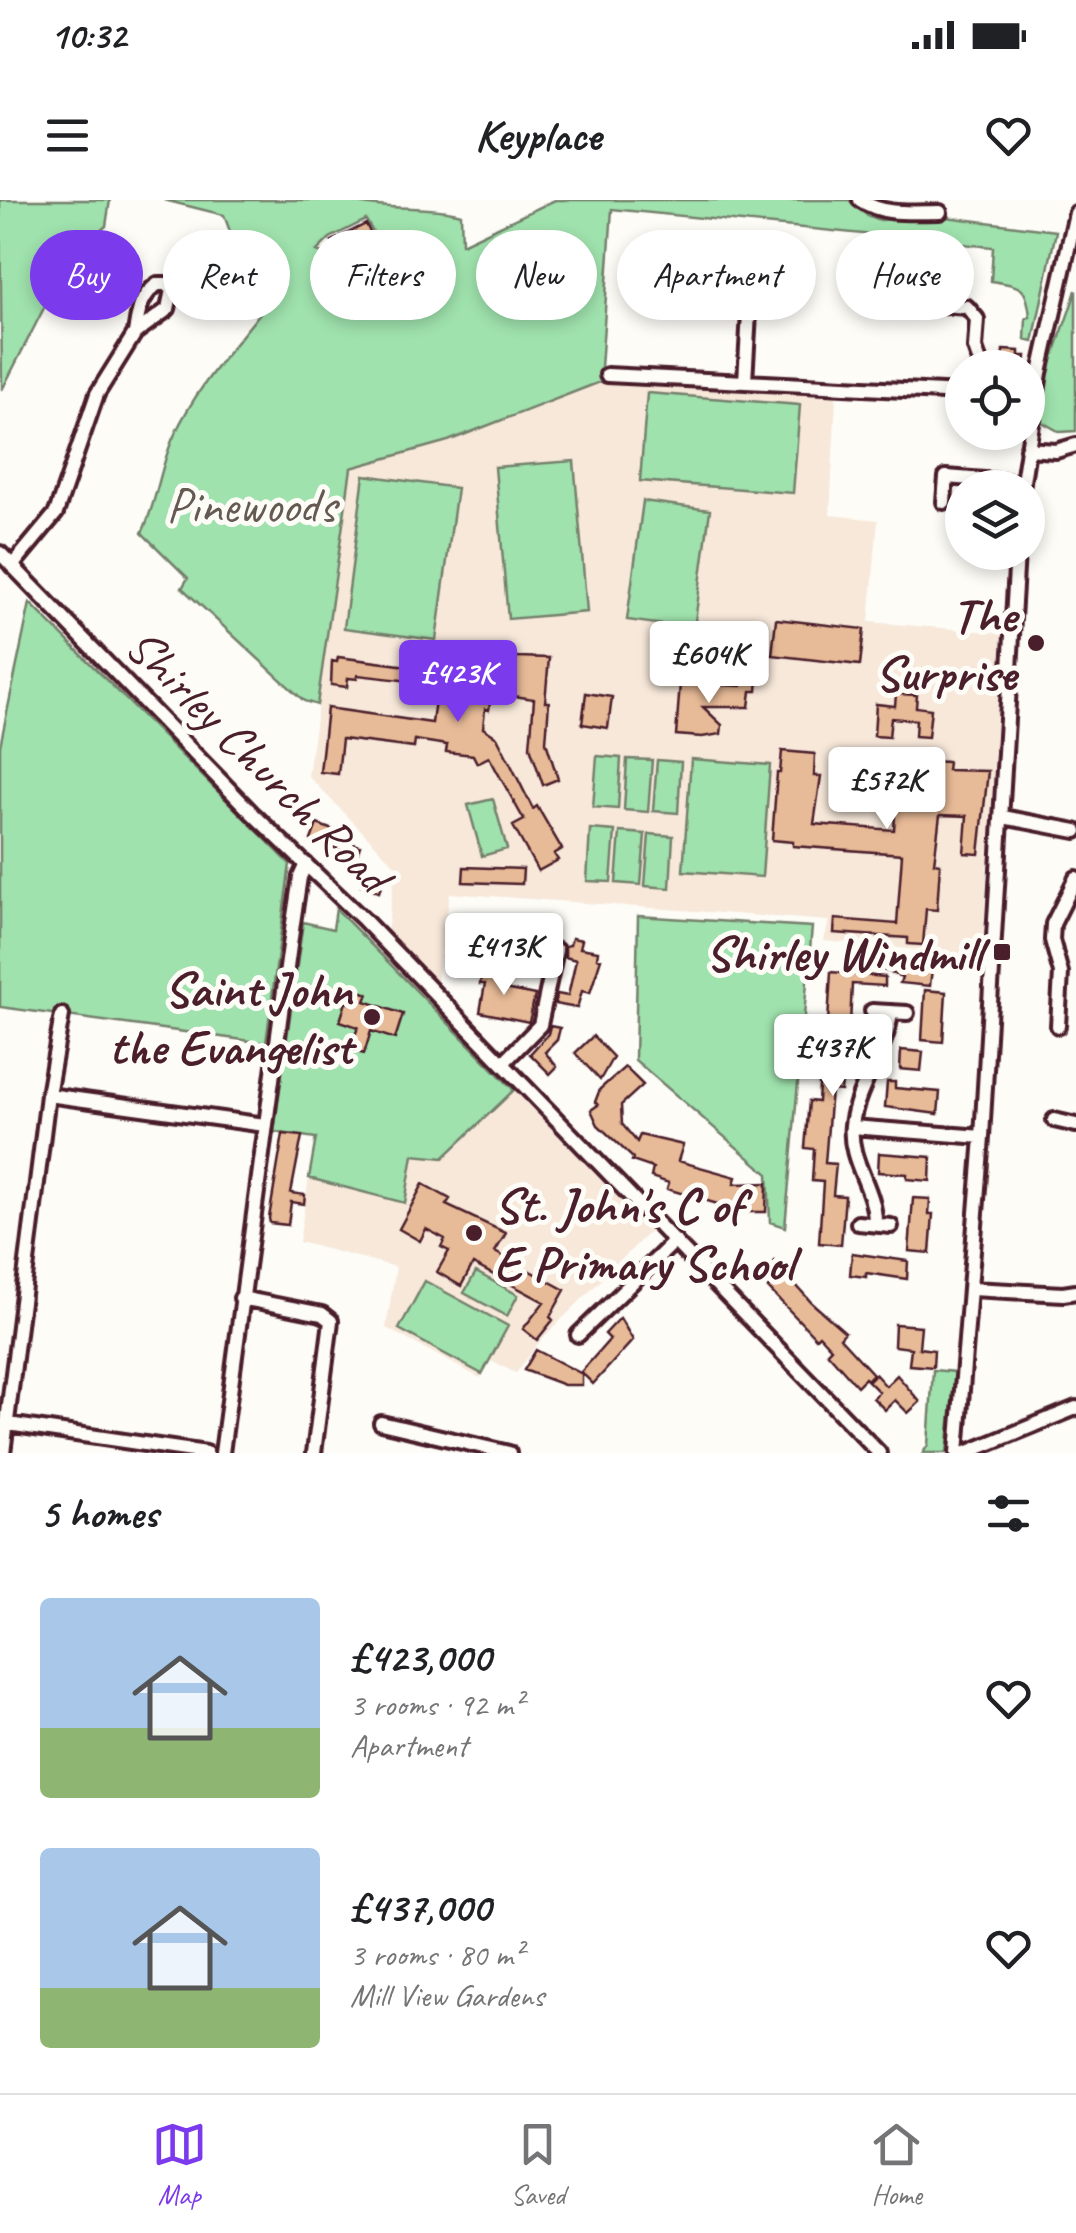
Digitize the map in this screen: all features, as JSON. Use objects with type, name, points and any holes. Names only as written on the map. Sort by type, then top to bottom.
[{"type":"street","points":[[860,200],[892,212],[940,212]]},
{"type":"street","points":[[1043,350],[1076,213]]},
{"type":"street","points":[[974,312],[976,350]]},
{"type":"street","points":[[745,381],[749,320]]},
{"type":"street","points":[[12,566],[56,513],[97,394],[135,333]]},
{"type":"street","points":[[607,375],[635,369],[745,381],[945,393]]},
{"type":"street","points":[[1042,450],[1056,451],[1076,445]]},
{"type":"street","points":[[944,502],[945,492]]},
{"type":"street","name":"Shirley Church Road","points":[[0,553],[880,1453]]},
{"type":"street","points":[[957,1453],[972,1288],[1017,570]]},
{"type":"street","points":[[1003,816],[1076,831]]},
{"type":"street","points":[[222,1453],[298,892],[306,864]]},
{"type":"street","points":[[1058,1026],[1062,973],[1052,940],[1053,924],[1076,878]]},
{"type":"street","points":[[503,1064],[540,1025],[556,950]]},
{"type":"street","points":[[1060,1000],[1076,1000]]},
{"type":"street","points":[[872,1011],[907,1013]]},
{"type":"street","points":[[875,1224],[874,1202],[854,1157],[852,1127],[861,1092],[887,1035],[891,1012]]},
{"type":"street","points":[[3,1453],[48,1096],[62,1016]]},
{"type":"street","points":[[48,1096],[266,1126]]},
{"type":"street","points":[[1054,1120],[1076,1125]]},
{"type":"street","points":[[852,1127],[982,1137]]},
{"type":"street","points":[[858,1223],[891,1226]]},
{"type":"street","points":[[578,1335],[675,1241]]},
{"type":"street","points":[[972,1288],[1076,1292]]},
{"type":"street","points":[[241,1298],[322,1314],[331,1321],[314,1453]]},
{"type":"street","points":[[966,1453],[1076,1408]]},
{"type":"street","points":[[380,1423],[510,1453]]},
{"type":"street","points":[[8,1424],[206,1453]]},
{"type":"street","points":[[429,1453],[432,1435]]},
{"type":"shaded area","points":[[600,382],[836,396],[830,515],[878,520],[869,622],[1002,633],[982,956],[824,941],[829,921],[450,893],[437,983],[387,932],[396,866],[308,776],[351,468],[448,441]]},
{"type":"shaded area","name":"St. John's C of E Primary School","points":[[514,1090],[651,1230],[540,1341],[516,1373],[491,1361],[480,1378],[386,1328],[396,1267],[299,1242],[309,1178],[404,1202],[413,1154],[443,1158]]},
{"type":"green space","points":[[0,200],[110,200],[106,226],[101,230],[30,230],[30,320],[38,320],[2,390]]},
{"type":"green space","name":"Pinewoods","points":[[164,200],[348,200],[461,214],[462,244],[476,237],[476,320],[597,320],[597,230],[492,230],[555,200],[849,200],[869,217],[881,220],[946,217],[1056,231],[1033,342],[1025,340],[1026,318],[1030,317],[1024,293],[1016,286],[991,281],[993,247],[974,245],[974,230],[836,231],[612,209],[600,382],[448,441],[351,468],[317,705],[304,701],[182,588],[188,578],[142,533],[169,448],[182,419],[213,372],[254,320],[290,320],[290,230],[230,230],[224,215]]},
{"type":"green space","points":[[1076,290],[1076,431],[1060,432],[1045,424],[1049,371]]},
{"type":"green space","points":[[647,393],[800,405],[793,493],[640,481]]},
{"type":"green space","points":[[574,461],[587,612],[508,619],[495,467]]},
{"type":"green space","points":[[364,475],[457,488],[436,640],[344,628]]},
{"type":"green space","points":[[643,501],[710,510],[694,629],[627,620]]},
{"type":"green space","points":[[30,603],[290,864],[266,1043],[0,1007],[0,746]]},
{"type":"green space","points":[[597,756],[621,758],[618,809],[593,807]]},
{"type":"green space","points":[[627,759],[652,760],[648,812],[624,810]]},
{"type":"green space","points":[[691,759],[770,765],[762,877],[683,871]]},
{"type":"green space","points":[[657,760],[681,762],[678,813],[653,811]]},
{"type":"green space","points":[[493,799],[507,849],[482,856],[468,805]]},
{"type":"green space","points":[[590,829],[615,831],[611,882],[587,881]]},
{"type":"green space","points":[[620,832],[645,834],[641,885],[616,883]]},
{"type":"green space","points":[[649,834],[673,836],[670,888],[645,886]]},
{"type":"green space","points":[[336,909],[514,1090],[443,1158],[413,1155],[405,1203],[309,1178],[316,1138],[274,1132],[303,922],[333,929]]},
{"type":"green space","points":[[638,916],[812,927],[785,1227],[770,1222],[768,1174],[635,1060]]},
{"type":"green space","points":[[476,1272],[518,1295],[507,1316],[464,1293]]},
{"type":"green space","points":[[425,1281],[508,1326],[482,1374],[399,1329]]},
{"type":"green space","points":[[933,1370],[955,1372],[947,1453],[923,1453],[928,1445]]},
{"type":"building","points":[[776,619],[864,629],[860,665],[772,655]]},
{"type":"building","points":[[457,647],[549,658],[546,742],[558,779],[543,785],[530,747],[534,699],[513,696],[514,685],[493,682],[483,728],[497,737],[533,809],[537,806],[562,849],[554,854],[558,860],[538,871],[513,826],[524,820],[489,757],[477,763],[473,755],[446,752],[447,745],[415,740],[414,748],[342,739],[338,774],[320,772],[327,708],[432,723],[437,684],[358,675],[357,679],[348,678],[347,687],[331,685],[332,661],[337,662],[338,657],[454,672]]},
{"type":"building","points":[[741,678],[758,679],[749,707],[703,707],[722,725],[721,734],[676,735],[680,683],[741,686]]},
{"type":"building","points":[[586,693],[612,697],[608,728],[582,724]]},
{"type":"building","points":[[896,694],[917,695],[916,707],[931,709],[928,737],[915,736],[916,720],[891,718],[889,737],[874,736],[876,704],[895,706]]},
{"type":"building","points":[[782,751],[815,754],[814,776],[821,776],[814,824],[894,830],[897,782],[908,783],[910,760],[948,762],[947,770],[988,771],[979,854],[964,853],[967,816],[940,815],[934,863],[940,864],[937,910],[926,909],[923,945],[908,944],[908,938],[834,933],[835,919],[897,924],[902,854],[793,846],[793,842],[772,840]]},
{"type":"building","points":[[842,766],[877,768],[875,804],[868,803],[868,809],[846,807],[846,802],[840,802]]},
{"type":"building","points":[[317,824],[333,830],[331,836],[360,846],[354,864],[338,858],[341,850],[311,840]]},
{"type":"building","points":[[464,867],[523,869],[522,884],[463,882]]},
{"type":"building","points":[[368,868],[385,874],[379,892],[361,885]]},
{"type":"building","points":[[572,938],[582,940],[580,948],[598,951],[597,958],[601,959],[590,993],[582,991],[577,1008],[555,1004],[557,994],[568,996],[576,960],[565,957],[565,946],[570,945]]},
{"type":"building","points":[[446,956],[473,958],[471,973],[451,974],[451,970],[444,969]]},
{"type":"building","points":[[884,962],[932,969],[930,986],[900,983],[902,977],[883,970]]},
{"type":"building","points":[[483,966],[502,969],[500,988],[535,995],[529,1022],[480,1012],[485,984],[480,984]]},
{"type":"building","points":[[831,972],[885,977],[885,986],[852,984],[848,1065],[844,1064],[841,1091],[831,1090],[825,1163],[836,1164],[833,1195],[845,1196],[841,1245],[819,1243],[823,1182],[812,1181],[814,1149],[805,1148],[809,1101],[818,1102],[820,1071],[825,1071]]},
{"type":"building","name":"Saint John the Evangelist","points":[[357,990],[368,994],[365,1001],[403,1014],[395,1039],[371,1031],[364,1054],[350,1050],[358,1027],[340,1021],[346,1002],[352,1004]]},
{"type":"building","points":[[925,990],[946,992],[943,1042],[922,1040]]},
{"type":"building","points":[[550,1026],[560,1028],[557,1040],[545,1052],[557,1067],[550,1074],[530,1054],[548,1034]]},
{"type":"building","points":[[593,1036],[613,1057],[600,1080],[575,1053]]},
{"type":"building","points":[[901,1050],[923,1052],[921,1071],[900,1069]]},
{"type":"building","points":[[625,1067],[643,1085],[621,1105],[622,1124],[637,1142],[640,1135],[683,1145],[678,1161],[736,1177],[734,1184],[767,1183],[766,1212],[736,1212],[736,1218],[723,1218],[721,1205],[667,1189],[669,1183],[651,1177],[653,1168],[632,1161],[598,1125],[591,1110],[598,1105],[595,1102],[600,1089]]},
{"type":"building","points":[[887,1082],[895,1082],[895,1088],[940,1092],[938,1114],[885,1107]]},
{"type":"building","points":[[283,1134],[302,1136],[291,1193],[305,1195],[304,1204],[291,1202],[288,1225],[270,1223],[269,1218]]},
{"type":"building","points":[[879,1153],[931,1157],[930,1181],[878,1172]]},
{"type":"building","points":[[423,1184],[450,1199],[446,1205],[506,1233],[495,1252],[565,1290],[550,1317],[553,1320],[537,1340],[523,1329],[544,1302],[473,1264],[461,1286],[437,1272],[449,1251],[441,1247],[445,1239],[426,1229],[420,1241],[399,1229]]},
{"type":"building","points":[[913,1198],[930,1199],[930,1253],[909,1251]]},
{"type":"building","points":[[852,1253],[908,1261],[907,1279],[866,1273],[866,1277],[850,1275]]},
{"type":"building","points":[[775,1261],[811,1302],[845,1332],[840,1338],[873,1374],[867,1380],[857,1386],[827,1352],[831,1348],[819,1335],[816,1338],[768,1288],[771,1285],[765,1279]]},
{"type":"building","points":[[620,1318],[633,1340],[593,1384],[581,1372],[610,1339],[605,1334]]},
{"type":"building","points":[[895,1324],[921,1326],[919,1348],[934,1350],[933,1367],[909,1365],[911,1348],[894,1346]]},
{"type":"building","points":[[536,1350],[582,1374],[582,1385],[564,1385],[524,1370]]},
{"type":"building","points":[[875,1374],[886,1386],[897,1375],[920,1402],[908,1413],[895,1400],[885,1410],[873,1398],[879,1392],[868,1381]]},
{"type":"place","name":"The Surprise","points":[[1036,643]]},
{"type":"place","name":"Shirley Windmill","points":[[1002,952]]},
{"type":"place","name":"Saint John the Evangelist","points":[[372,1017]]},
{"type":"place","name":"St. John's C of E Primary School","points":[[474,1233]]}]
